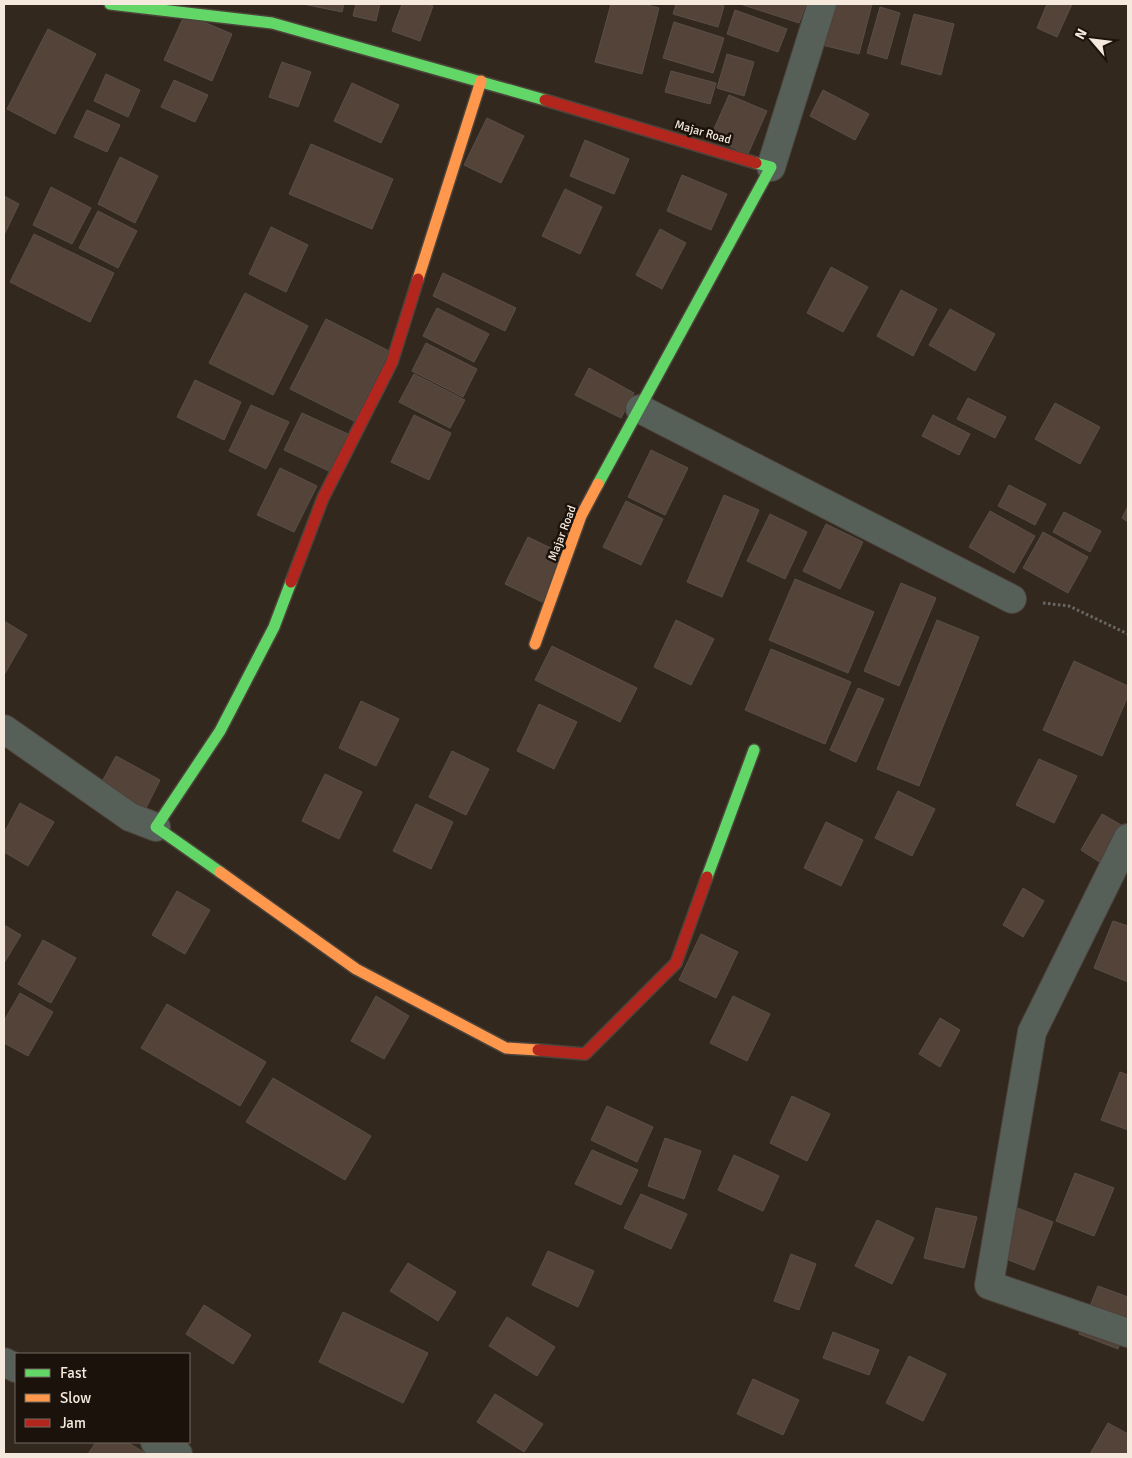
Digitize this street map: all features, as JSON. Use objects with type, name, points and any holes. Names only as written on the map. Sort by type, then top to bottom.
[{"type":"street","name":"Majar Road","points":[[110,4],[272,23],[481,81],[771,166],[581,516],[535,644]]},
{"type":"street","points":[[771,166],[822,4]]},
{"type":"street","points":[[156,827],[220,731],[274,627],[323,498],[392,362],[481,81]]},
{"type":"street","points":[[640,409],[1012,599]]},
{"type":"street","points":[[4,729],[130,817],[156,827],[356,969],[506,1048],[585,1054],[676,962],[754,750]]},
{"type":"street","points":[[1128,838],[1032,1032],[989,1285],[1128,1333]]},
{"type":"street","points":[[157,1443],[178,1454]]},
{"type":"path","points":[[1012,599],[1069,606],[1128,634]]},
{"type":"building","points":[[303,4],[344,4],[342,12]]},
{"type":"building","points":[[356,4],[380,4],[376,21],[353,16]]},
{"type":"building","points":[[402,4],[426,4],[433,6],[420,41],[392,31]]},
{"type":"building","points":[[611,4],[643,4],[659,8],[642,74],[595,62]]},
{"type":"building","points":[[676,4],[716,4],[724,6],[718,27],[673,14]]},
{"type":"building","points":[[740,4],[806,4],[799,23]]},
{"type":"building","points":[[829,4],[872,4],[859,54],[818,44]]},
{"type":"building","points":[[1047,4],[1072,4],[1057,37],[1037,28]]},
{"type":"building","points":[[880,7],[900,13],[887,59],[867,53]]},
{"type":"building","points":[[735,10],[787,29],[778,52],[727,34]]},
{"type":"building","points":[[185,14],[232,34],[212,81],[164,60]]},
{"type":"building","points":[[914,14],[954,24],[941,75],[901,64]]},
{"type":"building","points":[[674,22],[724,38],[713,73],[663,58]]},
{"type":"building","points":[[48,29],[96,54],[55,134],[7,109]]},
{"type":"building","points":[[727,54],[754,62],[744,96],[717,88]]},
{"type":"building","points":[[282,62],[311,72],[298,107],[269,97]]},
{"type":"building","points":[[671,71],[716,83],[710,104],[665,92]]},
{"type":"building","points":[[106,74],[140,90],[128,117],[94,101]]},
{"type":"building","points":[[174,80],[208,95],[195,122],[161,107]]},
{"type":"building","points":[[352,83],[399,105],[381,143],[334,121]]},
{"type":"building","points":[[823,90],[869,114],[855,140],[810,116]]},
{"type":"building","points":[[729,95],[767,111],[748,154],[710,138]]},
{"type":"building","points":[[87,110],[120,125],[107,152],[74,137]]},
{"type":"building","points":[[487,118],[524,136],[501,183],[464,165]]},
{"type":"building","points":[[585,140],[629,159],[614,194],[570,176]]},
{"type":"building","points":[[311,144],[393,179],[372,229],[289,194]]},
{"type":"building","points":[[120,157],[158,176],[135,223],[98,204]]},
{"type":"building","points":[[682,175],[727,194],[711,230],[667,211]]},
{"type":"building","points":[[51,187],[91,208],[72,244],[33,225]]},
{"type":"building","points":[[565,189],[602,207],[580,254],[542,236]]},
{"type":"building","points":[[4,196],[19,204],[4,235]]},
{"type":"building","points":[[98,211],[137,231],[118,268],[79,248]]},
{"type":"building","points":[[271,227],[308,245],[286,292],[249,274]]},
{"type":"building","points":[[660,229],[686,243],[662,289],[636,275]]},
{"type":"building","points":[[34,234],[114,273],[90,322],[10,282]]},
{"type":"building","points":[[831,267],[868,287],[843,332],[807,313]]},
{"type":"building","points":[[443,273],[516,308],[505,331],[433,296]]},
{"type":"building","points":[[901,290],[937,309],[913,356],[877,336]]},
{"type":"building","points":[[245,293],[308,326],[273,395],[209,363]]},
{"type":"building","points":[[437,308],[489,334],[474,362],[423,336]]},
{"type":"building","points":[[950,309],[995,334],[975,371],[929,345]]},
{"type":"building","points":[[326,319],[389,351],[354,421],[290,389]]},
{"type":"building","points":[[426,343],[477,369],[463,397],[412,371]]},
{"type":"building","points":[[589,368],[634,393],[621,418],[575,395]]},
{"type":"building","points":[[414,374],[465,400],[450,428],[399,402]]},
{"type":"building","points":[[195,380],[241,402],[224,440],[177,417]]},
{"type":"building","points":[[968,398],[1006,417],[995,438],[957,419]]},
{"type":"building","points":[[1055,403],[1100,427],[1080,464],[1035,439]]},
{"type":"building","points":[[251,405],[289,422],[266,469],[229,451]]},
{"type":"building","points":[[302,413],[348,434],[331,472],[284,450]]},
{"type":"building","points":[[414,415],[451,433],[429,480],[391,462]]},
{"type":"building","points":[[933,415],[970,434],[959,455],[922,436]]},
{"type":"building","points":[[651,450],[688,468],[665,515],[628,497]]},
{"type":"building","points":[[280,468],[317,486],[294,532],[257,515]]},
{"type":"building","points":[[1009,485],[1046,504],[1035,525],[998,506]]},
{"type":"building","points":[[724,495],[759,510],[722,597],[687,582]]},
{"type":"building","points":[[626,501],[663,519],[641,565],[603,547]]},
{"type":"building","points":[[1128,506],[1128,522],[1122,518]]},
{"type":"building","points":[[990,511],[1035,536],[1014,573],[969,547]]},
{"type":"building","points":[[1064,512],[1101,531],[1090,552],[1053,532]]},
{"type":"building","points":[[770,514],[807,532],[785,579],[747,561]]},
{"type":"building","points":[[826,524],[863,542],[840,589],[803,571]]},
{"type":"building","points":[[1043,532],[1088,557],[1068,593],[1023,568]]},
{"type":"building","points":[[528,537],[565,555],[542,602],[505,584]]},
{"type":"building","points":[[795,579],[874,612],[848,673],[769,640]]},
{"type":"building","points":[[901,583],[936,598],[899,686],[864,671]]},
{"type":"building","points":[[676,620],[714,639],[691,685],[654,667]]},
{"type":"building","points":[[937,620],[979,637],[919,786],[877,769]]},
{"type":"building","points":[[4,621],[27,635],[4,675]]},
{"type":"building","points":[[552,646],[637,688],[620,722],[535,680]]},
{"type":"building","points":[[771,649],[851,682],[825,744],[745,710]]},
{"type":"building","points":[[1074,661],[1128,686],[1128,696],[1102,756],[1043,730]]},
{"type":"building","points":[[858,688],[884,699],[856,762],[830,750]]},
{"type":"building","points":[[361,701],[399,719],[376,766],[339,748]]},
{"type":"building","points":[[539,704],[577,722],[554,769],[517,751]]},
{"type":"building","points":[[452,751],[489,769],[466,815],[429,797]]},
{"type":"building","points":[[116,756],[160,780],[143,814],[97,791]]},
{"type":"building","points":[[1039,759],[1077,776],[1054,823],[1016,805]]},
{"type":"building","points":[[325,774],[362,792],[339,839],[302,821]]},
{"type":"building","points":[[898,791],[935,809],[912,856],[875,838]]},
{"type":"building","points":[[20,803],[54,822],[28,866],[4,852],[4,833]]},
{"type":"building","points":[[416,804],[453,822],[431,869],[393,851]]},
{"type":"building","points":[[1102,814],[1123,826],[1101,863],[1081,850]]},
{"type":"building","points":[[826,822],[863,840],[841,886],[804,868]]},
{"type":"building","points":[[1023,888],[1044,901],[1023,937],[1003,925]]},
{"type":"building","points":[[177,891],[210,910],[185,954],[152,935]]},
{"type":"building","points":[[1113,921],[1128,926],[1128,982],[1094,968]]},
{"type":"building","points":[[4,925],[21,935],[4,963]]},
{"type":"building","points":[[701,934],[738,952],[716,998],[679,980]]},
{"type":"building","points":[[43,940],[76,958],[51,1003],[18,984]]},
{"type":"building","points":[[20,993],[53,1012],[28,1056],[4,1043],[4,1021]]},
{"type":"building","points":[[376,996],[409,1016],[384,1059],[351,1041]]},
{"type":"building","points":[[733,996],[770,1014],[747,1061],[710,1043]]},
{"type":"building","points":[[167,1004],[266,1062],[240,1106],[141,1048]]},
{"type":"building","points":[[940,1018],[960,1030],[940,1067],[919,1054]]},
{"type":"building","points":[[1120,1072],[1128,1075],[1128,1130],[1101,1120]]},
{"type":"building","points":[[273,1078],[371,1136],[345,1180],[246,1122]]},
{"type":"building","points":[[792,1096],[830,1114],[807,1161],[770,1143]]},
{"type":"building","points":[[607,1106],[653,1127],[637,1162],[591,1140]]},
{"type":"building","points":[[665,1138],[701,1151],[684,1199],[648,1186]]},
{"type":"building","points":[[592,1150],[638,1170],[621,1205],[575,1184]]},
{"type":"building","points":[[734,1155],[779,1176],[763,1211],[718,1190]]},
{"type":"building","points":[[1075,1173],[1114,1188],[1094,1236],[1056,1221]]},
{"type":"building","points":[[641,1194],[687,1214],[671,1249],[624,1228]]},
{"type":"building","points":[[1015,1207],[1053,1222],[1034,1270],[996,1255]]},
{"type":"building","points":[[936,1208],[977,1217],[964,1268],[924,1258]]},
{"type":"building","points":[[877,1220],[914,1238],[892,1284],[855,1266]]},
{"type":"building","points":[[548,1251],[594,1271],[578,1307],[532,1285]]},
{"type":"building","points":[[791,1254],[816,1264],[799,1310],[774,1301]]},
{"type":"building","points":[[408,1263],[456,1292],[438,1321],[390,1291]]},
{"type":"building","points":[[1098,1286],[1128,1297],[1128,1322],[1118,1349],[1079,1334]]},
{"type":"building","points":[[204,1305],[251,1335],[233,1364],[186,1334]]},
{"type":"building","points":[[343,1312],[428,1353],[403,1403],[319,1362]]},
{"type":"building","points":[[507,1317],[555,1347],[537,1376],[489,1346]]},
{"type":"building","points":[[833,1332],[879,1350],[869,1375],[823,1358]]},
{"type":"building","points":[[909,1356],[946,1374],[923,1421],[886,1403]]},
{"type":"building","points":[[753,1379],[799,1400],[783,1435],[737,1414]]},
{"type":"building","points":[[495,1394],[543,1424],[524,1452],[477,1422]]},
{"type":"building","points":[[1108,1423],[1128,1434],[1128,1454],[1090,1454]]},
{"type":"building","points":[[95,1443],[129,1443],[147,1454],[88,1454]]},
{"type":"traffic: fast","points":[[110,4],[272,23],[545,100]]},
{"type":"traffic: fast","points":[[598,484],[771,167],[756,163]]},
{"type":"traffic: fast","points":[[220,872],[156,827],[220,731],[274,627],[291,582]]},
{"type":"traffic: fast","points":[[707,877],[754,750]]},
{"type":"traffic: slow","points":[[418,279],[481,81]]},
{"type":"traffic: slow","points":[[535,644],[581,516],[598,484]]},
{"type":"traffic: slow","points":[[220,872],[356,969],[506,1048],[538,1050]]},
{"type":"traffic: jam","points":[[545,100],[756,163]]},
{"type":"traffic: jam","points":[[291,582],[323,498],[392,362],[418,279]]},
{"type":"traffic: jam","points":[[538,1050],[585,1054],[676,963],[707,877]]}]
